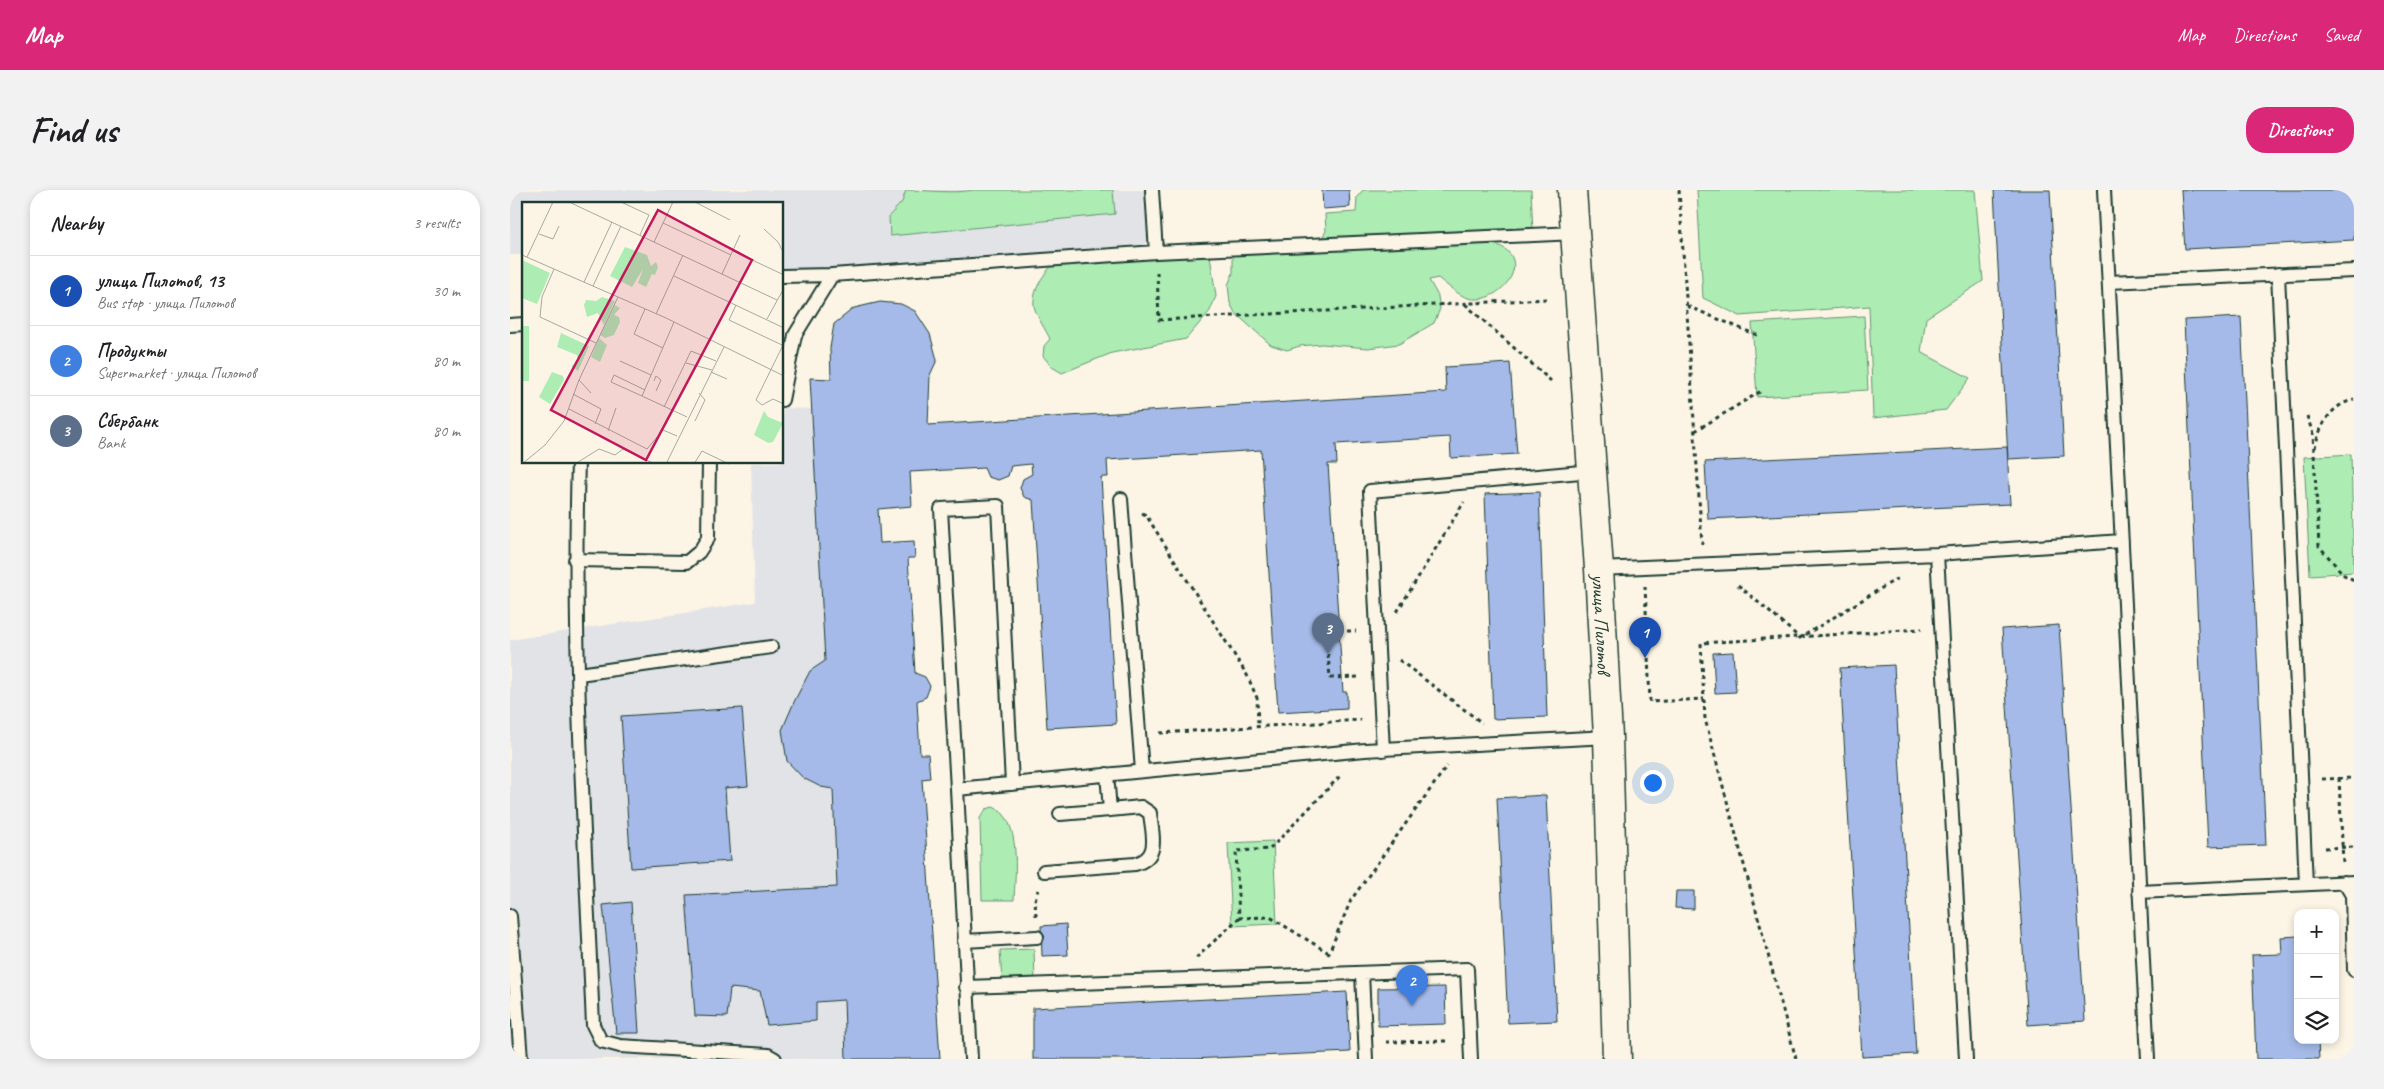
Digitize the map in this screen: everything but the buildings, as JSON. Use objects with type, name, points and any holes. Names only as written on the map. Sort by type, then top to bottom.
[{"type":"street","name":"улица Пилотов","points":[[1572,190],[1599,569],[1608,737],[1617,1059]]},
{"type":"lane","points":[[1152,190],[1156,252]]},
{"type":"lane","points":[[2104,190],[2148,1059]]},
{"type":"lane","points":[[784,276],[1156,252],[1576,233]]},
{"type":"lane","points":[[2108,282],[2354,271]]},
{"type":"lane","points":[[784,390],[795,334],[832,274]]},
{"type":"lane","points":[[2278,274],[2306,884]]},
{"type":"lane","points":[[578,464],[575,560],[593,1025],[601,1041],[620,1046],[768,1055],[774,1059]]},
{"type":"lane","points":[[575,560],[687,562],[699,552],[708,538],[709,464]]},
{"type":"lane","points":[[1383,750],[1370,491],[1592,471]]},
{"type":"lane","points":[[1121,499],[1142,771]]},
{"type":"lane","points":[[970,1059],[941,509],[998,506],[1012,784]]},
{"type":"lane","points":[[1599,569],[1937,554],[2122,541]]},
{"type":"lane","points":[[1937,554],[1966,1059]]},
{"type":"lane","points":[[579,674],[771,647]]},
{"type":"lane","points":[[957,789],[1383,750],[1608,737]]},
{"type":"lane","points":[[1107,774],[1110,810]]},
{"type":"lane","points":[[1044,871],[1136,864],[1146,861],[1151,855],[1153,848],[1150,813],[1141,807],[1060,814]]},
{"type":"lane","points":[[2139,892],[2349,882],[2352,896],[2354,970]]},
{"type":"lane","points":[[510,916],[521,1059]]},
{"type":"lane","points":[[964,941],[1037,938]]},
{"type":"lane","points":[[966,987],[1467,969],[1471,1059]]},
{"type":"lane","points":[[1362,973],[1366,1059]]},
{"type":"path","points":[[1679,190],[1703,549]]},
{"type":"path","points":[[1156,252],[1159,320],[1546,299]]},
{"type":"path","points":[[1464,303],[1551,381]]},
{"type":"path","points":[[1687,306],[1759,336]]},
{"type":"path","points":[[1695,431],[1763,390]]},
{"type":"path","points":[[2354,400],[2348,401],[2330,413],[2318,432],[2314,453],[2319,546],[2344,575],[2354,580]]},
{"type":"path","points":[[1397,613],[1469,494]]},
{"type":"path","points":[[1121,499],[1146,515],[1247,675],[1257,698],[1258,726]]},
{"type":"path","points":[[1644,567],[1650,702],[1704,699]]},
{"type":"path","points":[[1800,638],[1900,577]]},
{"type":"path","points":[[1735,582],[1800,638]]},
{"type":"path","points":[[1796,1059],[1705,719],[1701,643],[1800,638],[1926,628]]},
{"type":"path","points":[[1328,654],[1330,678],[1380,676]]},
{"type":"path","points":[[1391,654],[1482,724]]},
{"type":"path","points":[[1139,734],[1382,719]]},
{"type":"path","points":[[1326,961],[1351,900],[1452,759]]},
{"type":"path","points":[[1239,918],[1236,851],[1270,849],[1346,770]]},
{"type":"path","points":[[2339,778],[2342,848],[2349,882]]},
{"type":"path","points":[[2301,780],[2354,778]]},
{"type":"path","points":[[2320,848],[2354,848]]},
{"type":"path","points":[[1192,962],[1239,918],[1270,917],[1329,953]]},
{"type":"path","points":[[1366,1042],[1470,1041]]},
{"type":"shaded area","points":[[510,190],[1145,190],[1148,244],[784,274],[784,202],[522,202],[522,255],[510,255]]},
{"type":"shaded area","points":[[784,408],[813,409],[825,661],[810,671],[782,730],[787,761],[803,778],[833,789],[837,887],[686,895],[695,1016],[727,1017],[730,988],[760,991],[767,1025],[816,1022],[816,1002],[844,1000],[846,1059],[510,1059],[510,640],[755,602],[751,464],[784,464]]},
{"type":"green space","points":[[906,190],[949,192],[973,190],[1113,190],[1115,214],[890,236],[889,216],[902,202]]},
{"type":"green space","points":[[1363,190],[1531,190],[1533,232],[1321,239],[1326,231],[1325,214],[1356,212],[1357,197]]},
{"type":"green space","points":[[1697,190],[1975,190],[1983,281],[1926,318],[1921,352],[1970,378],[1946,410],[1873,418],[1869,306],[1740,316],[1703,298]]},
{"type":"green space","points":[[1486,243],[1505,249],[1512,257],[1514,266],[1512,275],[1506,284],[1499,291],[1479,299],[1460,295],[1438,278],[1429,280],[1438,296],[1440,309],[1434,323],[1399,344],[1368,348],[1322,344],[1300,346],[1287,350],[1271,345],[1235,313],[1230,303],[1228,285],[1233,273],[1233,255]]},
{"type":"green space","points":[[1210,256],[1216,296],[1210,311],[1186,339],[1112,353],[1062,373],[1052,367],[1043,356],[1044,346],[1050,339],[1037,314],[1034,300],[1040,282],[1055,263]]},
{"type":"green space","points":[[1864,316],[1868,390],[1757,397],[1752,323]]},
{"type":"green space","points":[[2351,454],[2354,572],[2310,575],[2304,457]]},
{"type":"green space","points":[[993,807],[1002,813],[1009,822],[1013,834],[1015,848],[1014,900],[982,900],[980,818],[986,809]]},
{"type":"green space","points":[[1273,841],[1277,924],[1232,926],[1228,843]]},
{"type":"green space","points":[[1034,949],[1035,982],[1002,983],[1000,950]]},
{"type":"place","name":"Сбербанк","points":[[1328,654]]},
{"type":"place","name":"улица Пилотов, 13","points":[[1645,658]]},
{"type":"place","name":"Продукты","points":[[1412,1006]]}]
